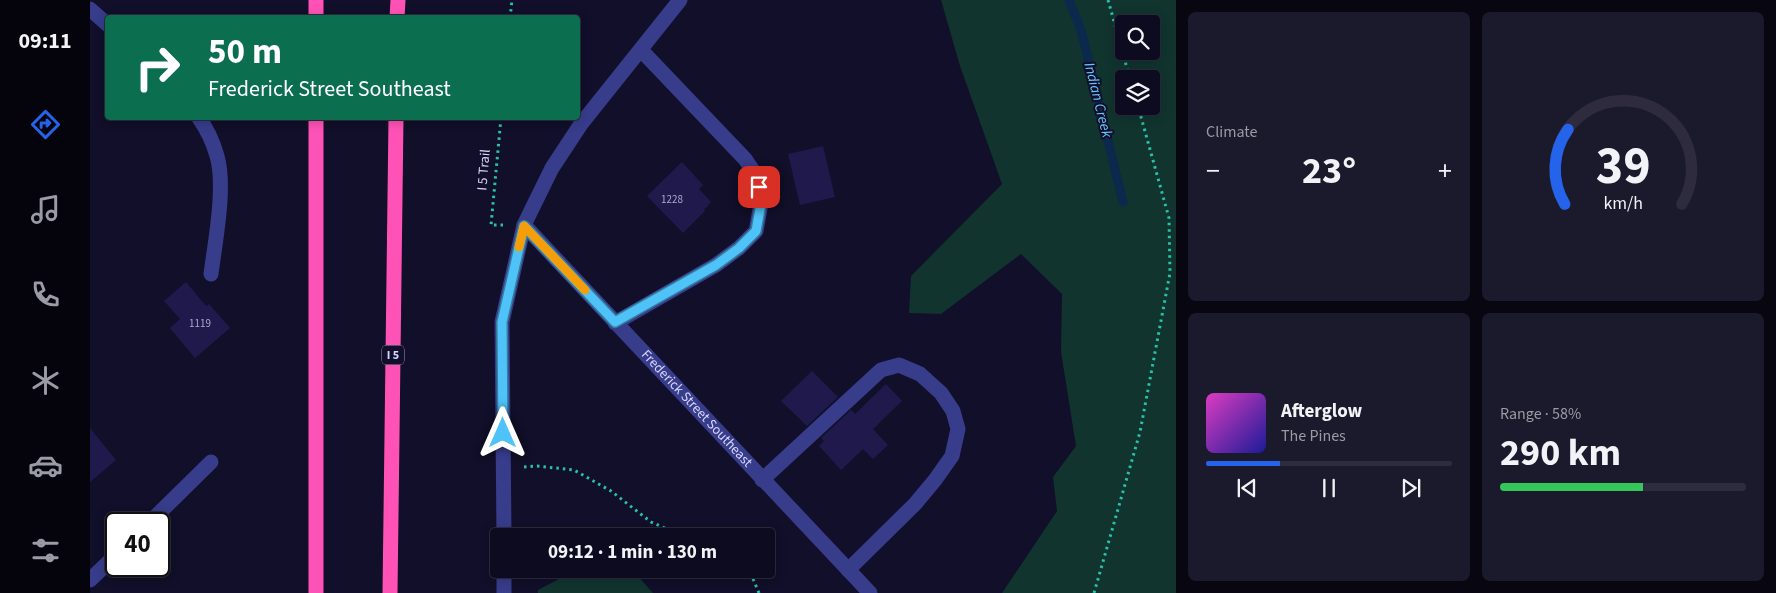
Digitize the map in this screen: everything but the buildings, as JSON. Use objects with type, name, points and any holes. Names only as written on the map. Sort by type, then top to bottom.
[{"type":"highway","points":[[316,0],[316,15]]},
{"type":"highway","points":[[398,0],[398,15]]},
{"type":"highway","points":[[316,120],[316,593]]},
{"type":"highway","name":"I 5","points":[[390,593],[396,120]]},
{"type":"street","points":[[504,528],[502,322],[524,226],[552,168],[581,124],[680,0]]},
{"type":"street","points":[[90,9],[105,22]]},
{"type":"street","points":[[615,322],[716,265],[739,248],[756,231],[762,198],[756,175],[745,159],[641,50]]},
{"type":"street","points":[[200,120],[217,156],[219,169],[219,215],[211,274]]},
{"type":"street","name":"Frederick Street Southeast","points":[[524,226],[870,593]]},
{"type":"street","points":[[762,480],[881,370],[899,365],[920,374],[941,393],[953,411],[958,429],[952,456],[915,504],[848,570]]},
{"type":"street","points":[[160,512],[212,462]]},
{"type":"street","points":[[90,580],[105,565]]},
{"type":"street","points":[[504,578],[504,593]]},
{"type":"path","points":[[510,15],[512,0]]},
{"type":"path","points":[[1108,0],[1127,70]]},
{"type":"path","points":[[1094,593],[1140,432],[1170,273],[1169,218],[1140,115]]},
{"type":"path","name":"I 5 Trail","points":[[491,225],[501,120]]},
{"type":"path","points":[[503,470],[537,466],[574,470],[611,491],[651,522],[665,528]]},
{"type":"path","points":[[753,578],[759,593]]},
{"type":"green space","points":[[941,0],[1176,0],[1176,593],[1002,593],[1057,511],[1053,477],[1076,446],[1061,352],[1062,294],[1021,254],[941,314],[909,313],[911,276],[1002,184],[960,66]]},
{"type":"green space","points":[[561,578],[640,578],[653,593],[538,593],[538,590]]},
{"type":"waterway","name":"Indian Creek","points":[[1069,0],[1081,30],[1123,202]]},
{"type":"slow traffic","points":[[519,247],[524,226],[585,290]]},
{"type":"route","points":[[503,433],[502,322],[524,226],[615,322],[716,265],[739,248],[756,231],[762,198],[759,187]]}]
